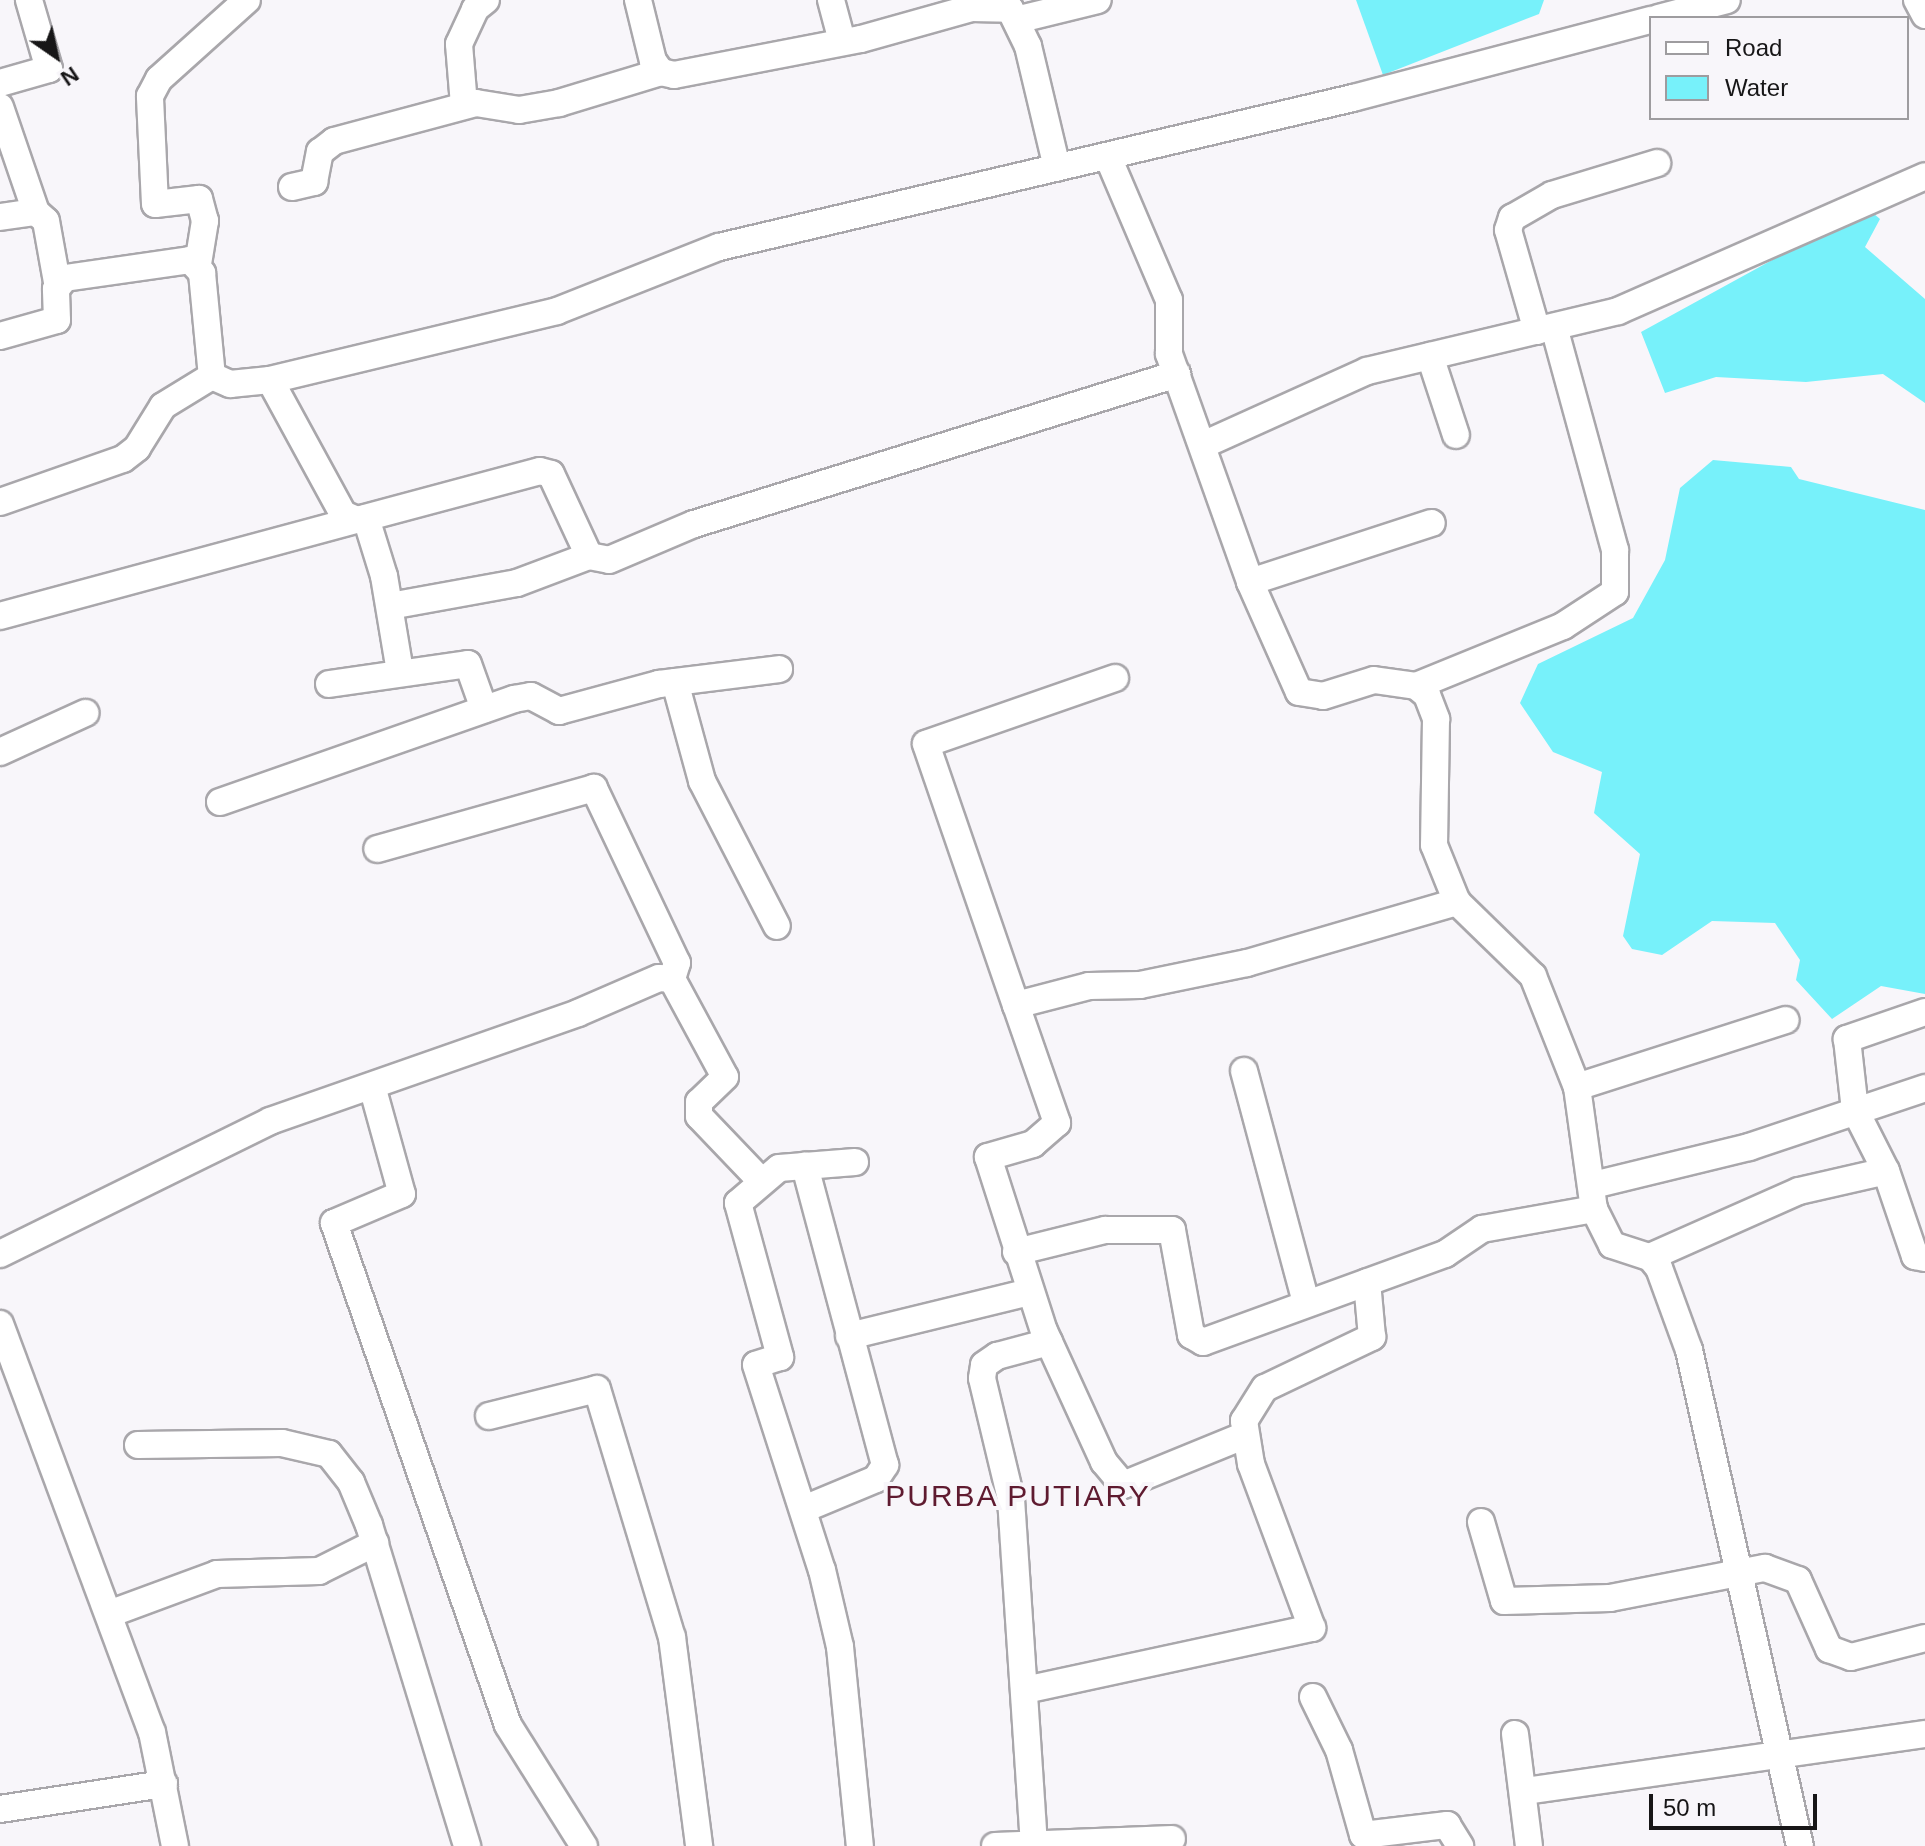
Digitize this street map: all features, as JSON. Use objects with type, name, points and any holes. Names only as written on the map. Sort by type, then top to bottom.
[{"type":"street","points":[[0,83],[49,69],[29,0]]},
{"type":"street","points":[[212,376],[198,264],[205,221],[199,199],[155,204],[150,96],[159,79],[247,0]]},
{"type":"street","points":[[464,105],[459,44],[475,9],[486,0]]},
{"type":"street","points":[[638,0],[661,72]]},
{"type":"street","points":[[831,0],[842,41]]},
{"type":"street","points":[[292,187],[314,182],[320,152],[334,141],[464,105],[532,109],[661,72],[674,75],[842,41],[971,8],[1008,9],[1098,0]]},
{"type":"street","points":[[1666,16],[1727,0]]},
{"type":"street","points":[[1917,0],[1925,15]]},
{"type":"street","points":[[1008,9],[1028,46],[1057,168]]},
{"type":"street","points":[[212,376],[230,384],[270,380],[557,311],[719,247],[1108,157],[1649,21]]},
{"type":"street","points":[[0,336],[57,320],[57,282],[46,221],[36,212],[2,114]]},
{"type":"street","points":[[1108,157],[1169,300],[1169,354],[1250,582],[1299,692],[1323,696],[1374,680],[1416,686],[1563,626],[1615,592],[1615,550],[1546,329],[1508,230],[1512,218],[1552,195],[1657,163]]},
{"type":"street","points":[[1203,445],[1326,387],[1430,356],[1546,329],[1673,290],[1925,176]]},
{"type":"street","points":[[0,217],[36,212]]},
{"type":"street","points":[[57,282],[154,263],[198,264]]},
{"type":"street","points":[[1430,356],[1456,435]]},
{"type":"street","points":[[390,606],[517,583],[589,556],[609,560],[694,524],[1177,374]]},
{"type":"street","points":[[0,502],[123,459],[137,448],[163,406],[212,376]]},
{"type":"street","points":[[270,380],[337,508],[361,519],[390,606],[400,672]]},
{"type":"street","points":[[0,616],[540,471],[551,474],[589,556]]},
{"type":"street","points":[[1250,582],[1432,523]]},
{"type":"street","points":[[329,684],[468,664],[484,709]]},
{"type":"street","points":[[220,802],[484,709],[531,696],[559,711],[675,682],[779,669]]},
{"type":"street","points":[[1115,678],[926,744],[1057,1123],[1033,1144],[988,1157],[1016,1252],[1049,1342],[1104,1462],[1123,1485],[1243,1436]]},
{"type":"street","points":[[675,682],[702,781],[777,926]]},
{"type":"street","points":[[1416,686],[1427,695],[1436,719],[1434,845],[1457,902],[1533,976],[1577,1087],[1594,1197],[1612,1245],[1650,1257],[1799,1191],[1886,1171]]},
{"type":"street","points":[[0,752],[85,713]]},
{"type":"street","points":[[377,849],[594,788],[677,963],[672,979],[725,1077],[699,1102],[699,1116],[762,1182]]},
{"type":"street","points":[[1016,1005],[1089,986],[1140,985],[1247,963],[1457,902]]},
{"type":"street","points":[[0,1254],[270,1121],[659,978],[672,979]]},
{"type":"street","points":[[1925,1012],[1847,1039],[1855,1110],[1886,1171],[1915,1256],[1925,1258]]},
{"type":"street","points":[[1577,1087],[1786,1020]]},
{"type":"street","points":[[1244,1071],[1306,1303]]},
{"type":"street","points":[[372,1086],[402,1194],[334,1223],[508,1725],[584,1846]]},
{"type":"street","points":[[1016,1252],[1105,1230],[1172,1230],[1191,1335],[1203,1342],[1445,1254],[1482,1229],[1594,1197],[1925,1088]]},
{"type":"street","points":[[855,1162],[779,1168],[738,1203],[780,1357],[756,1365],[804,1509],[849,1701],[860,1846]]},
{"type":"street","points":[[804,1509],[876,1479],[885,1465],[805,1166]]},
{"type":"street","points":[[1650,1257],[1689,1350],[1734,1571],[1800,1846]]},
{"type":"street","points":[[1025,1690],[1312,1628],[1243,1436],[1244,1421],[1265,1388],[1372,1337],[1367,1282]]},
{"type":"street","points":[[849,1336],[1030,1292]]},
{"type":"street","points":[[0,1324],[109,1614],[164,1784],[175,1846]]},
{"type":"street","points":[[1034,1845],[1011,1499],[982,1378],[984,1365],[997,1356],[1049,1342]]},
{"type":"street","points":[[489,1416],[597,1389],[672,1637],[699,1846]]},
{"type":"street","points":[[138,1445],[169,1440],[312,1447],[329,1454],[351,1482],[375,1543],[467,1846]]},
{"type":"street","points":[[1481,1522],[1499,1596],[1515,1604],[1610,1598],[1734,1571],[1765,1568],[1798,1580],[1829,1649],[1851,1657],[1925,1638]]},
{"type":"street","points":[[109,1614],[217,1574],[319,1571],[375,1543]]},
{"type":"street","points":[[1313,1697],[1339,1750],[1363,1835],[1447,1825],[1460,1846]]},
{"type":"street","points":[[1515,1734],[1525,1791],[1529,1846]]},
{"type":"street","points":[[1525,1791],[1925,1734]]},
{"type":"street","points":[[0,1809],[164,1784]]},
{"type":"street","points":[[995,1846],[1172,1839]]},
{"type":"water","points":[[1356,0],[1544,0],[1539,14],[1383,75]]},
{"type":"water","points":[[1867,208],[1880,219],[1865,247],[1925,299],[1925,403],[1883,374],[1806,382],[1716,377],[1665,393],[1641,332]]},
{"type":"water","points":[[1713,460],[1791,467],[1799,479],[1925,510],[1925,994],[1881,986],[1832,1019],[1796,980],[1800,960],[1775,923],[1712,921],[1662,955],[1632,949],[1623,936],[1640,854],[1594,813],[1602,772],[1553,752],[1520,703],[1538,664],[1633,618],[1665,560],[1680,488]]},
{"type":"district","name":"PURBA PUTIARY","points":[[1018,1496]]}]
